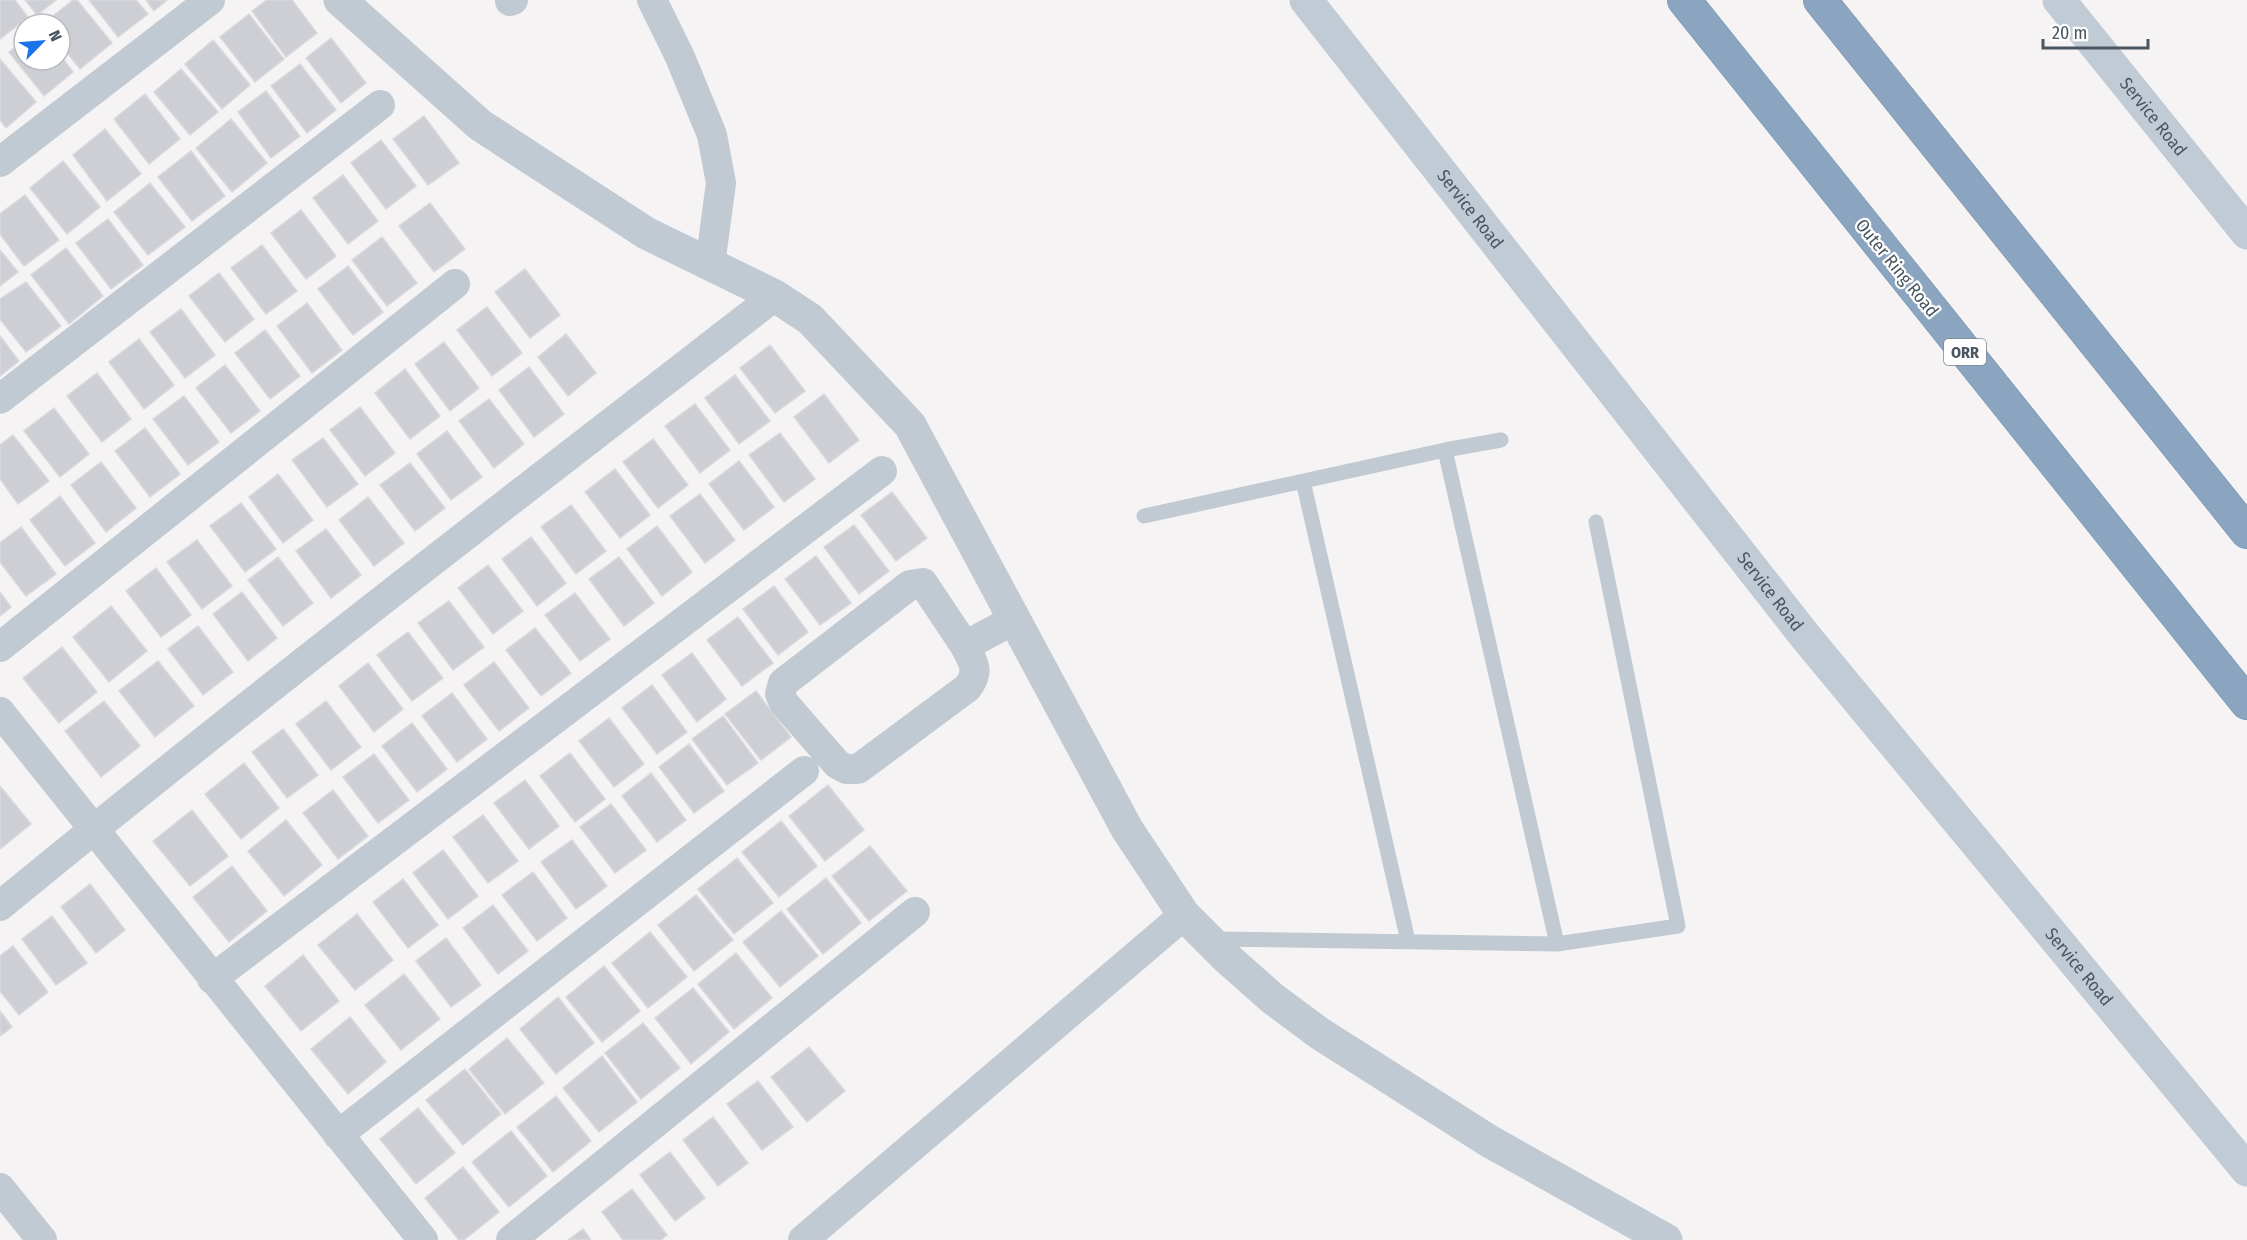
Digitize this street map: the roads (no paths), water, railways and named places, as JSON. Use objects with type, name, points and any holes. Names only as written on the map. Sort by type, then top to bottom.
[{"type":"highway","name":"Outer Ring Road","points":[[1684,0],[2247,703]]},
{"type":"highway","points":[[1820,0],[2247,532]]},
{"type":"main road","name":"Service Road","points":[[1306,0],[1805,636],[2247,1170]]},
{"type":"main road","name":"Service Road","points":[[2059,0],[2247,233]]},
{"type":"street","points":[[0,162],[210,0]]},
{"type":"street","points":[[340,0],[480,125],[646,233],[775,296],[810,319],[910,425],[1128,829],[1184,915],[1208,939],[1272,998],[1319,1033],[1489,1141],[1666,1240]]},
{"type":"street","points":[[652,0],[680,57],[712,135],[722,183],[710,265]]},
{"type":"street","points":[[0,399],[380,105]]},
{"type":"street","points":[[0,647],[455,284]]},
{"type":"street","points":[[0,906],[92,830],[496,510],[775,296]]},
{"type":"street","points":[[212,979],[882,471]]},
{"type":"street","points":[[924,583],[966,646],[975,666],[974,680],[967,688],[858,769],[846,769],[837,764],[784,704],[780,694],[783,683],[910,585],[924,583]]},
{"type":"street","points":[[966,646],[1014,620]]},
{"type":"street","points":[[0,712],[92,830],[423,1240]]},
{"type":"street","points":[[338,1135],[804,771]]},
{"type":"street","points":[[510,1240],[915,912]]},
{"type":"street","points":[[804,1236],[1184,915]]},
{"type":"street","points":[[0,1188],[42,1240]]},
{"type":"lane","points":[[1144,516],[1445,450],[1502,440]]},
{"type":"lane","points":[[1445,450],[1557,944]]},
{"type":"lane","points":[[1303,482],[1408,941]]},
{"type":"lane","points":[[1208,939],[1557,944],[1678,926],[1596,522]]}]
